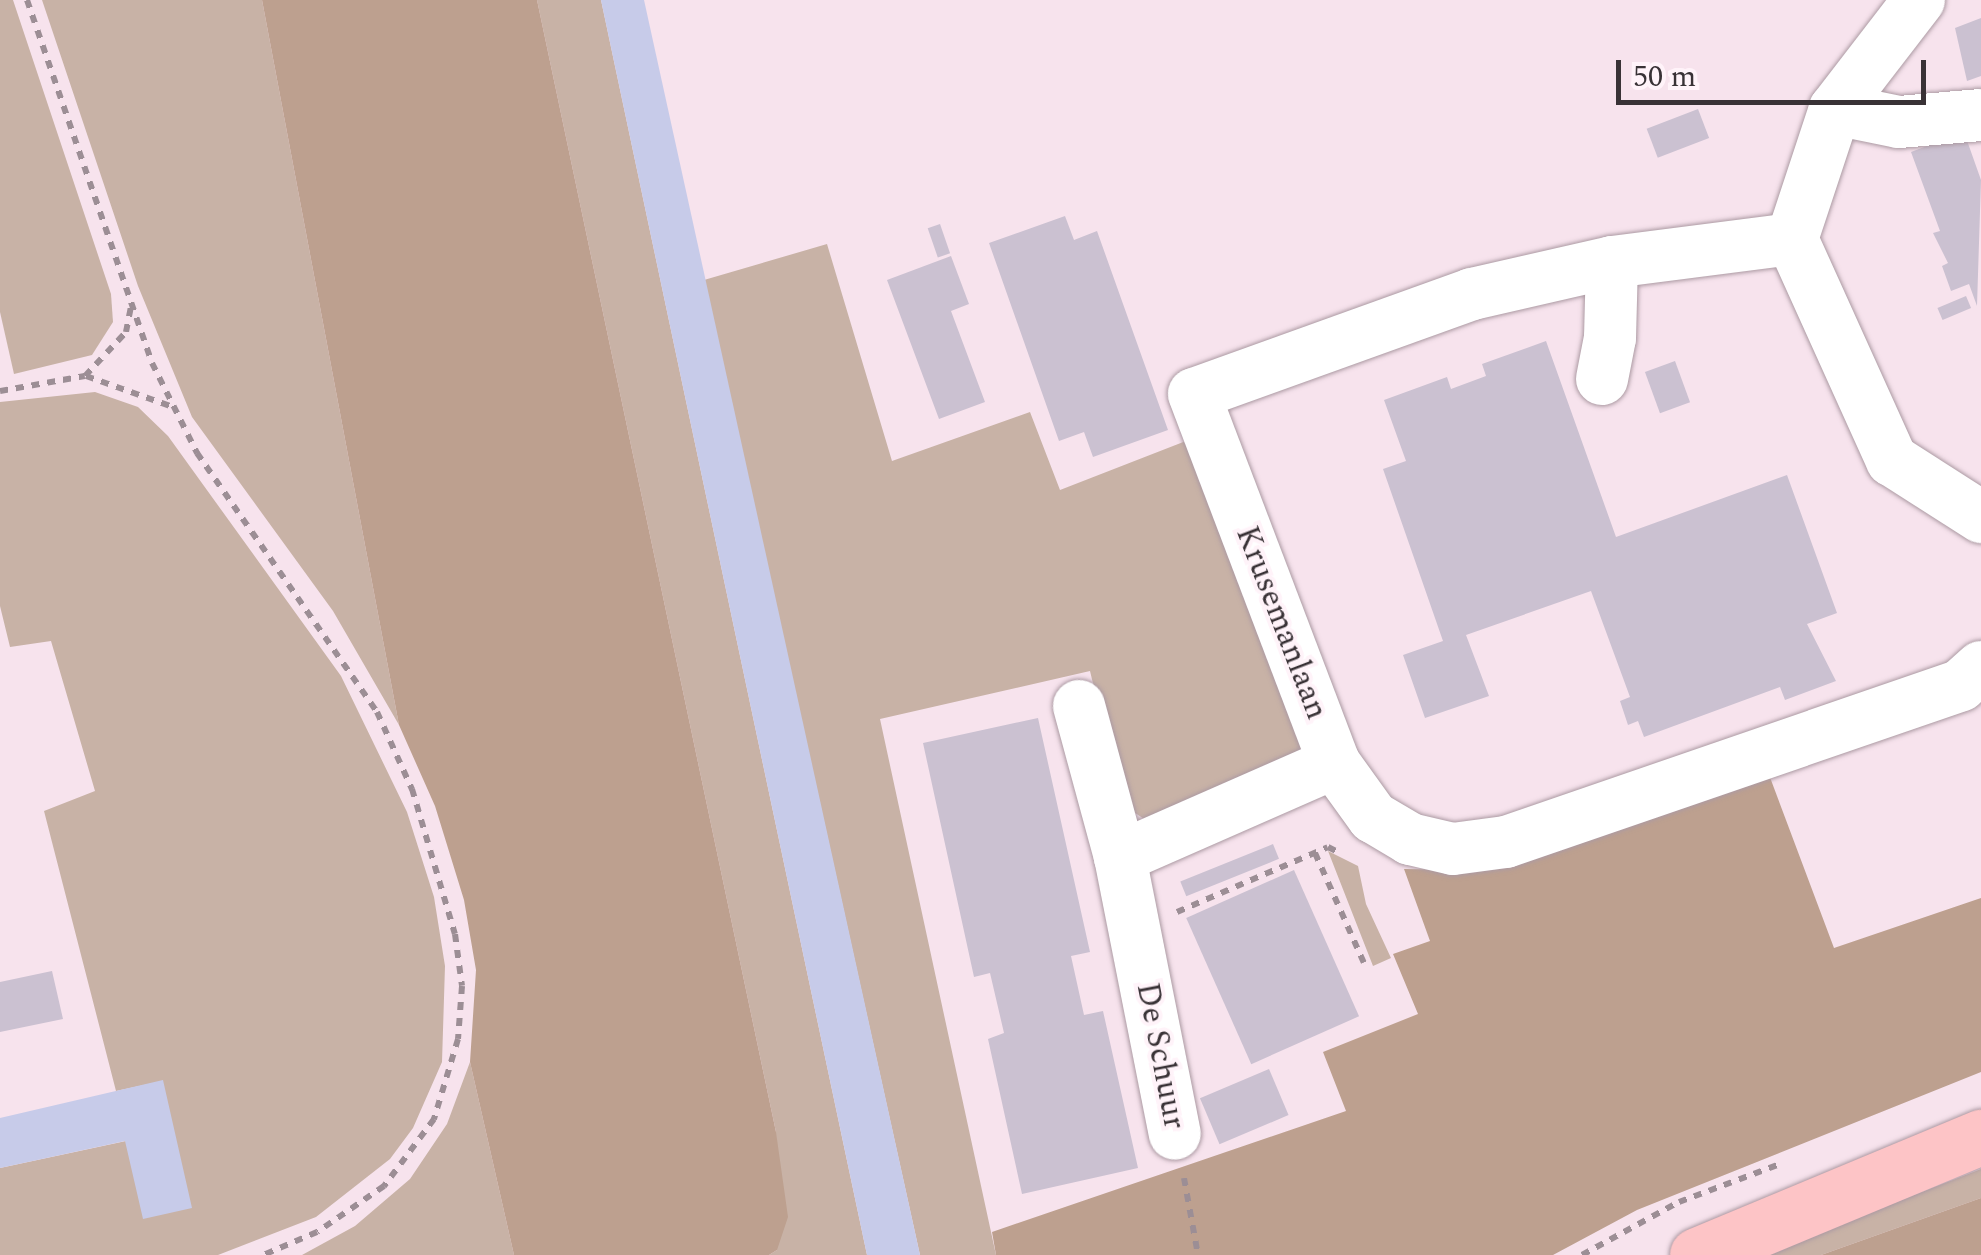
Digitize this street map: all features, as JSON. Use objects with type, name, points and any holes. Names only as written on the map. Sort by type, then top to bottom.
[{"type":"main road","points":[[1697,1255],[1981,1137]]},
{"type":"street","points":[[1918,0],[1835,109],[1792,239],[1892,460],[1981,517]]},
{"type":"street","points":[[1835,109],[1899,122],[1981,115]]},
{"type":"street","name":"Krusemanlaan","points":[[1792,239],[1612,262],[1472,294],[1194,394],[1334,763],[1374,817],[1410,839],[1453,848],[1506,842],[1960,685],[1981,667]]},
{"type":"street","points":[[1602,379],[1610,338],[1612,262]]},
{"type":"street","name":"De Schuur","points":[[1079,706],[1120,856],[1175,1134]]},
{"type":"street","points":[[1120,856],[1334,763]]},
{"type":"path","points":[[28,0],[131,306],[174,408],[197,453],[377,712],[442,878],[462,986],[450,1078],[415,1150],[384,1186],[317,1232],[263,1255]]},
{"type":"path","points":[[85,376],[126,332],[131,306]]},
{"type":"path","points":[[0,391],[85,376],[174,408]]},
{"type":"path","points":[[1135,930],[1328,847],[1357,860],[1410,839]]},
{"type":"path","points":[[1315,852],[1364,963]]},
{"type":"path","name":"De Schuur","points":[[1175,1134],[1198,1255]]},
{"type":"shaded area","points":[[0,0],[13,0],[111,294],[113,322],[92,355],[14,374],[0,312]]},
{"type":"shaded area","points":[[42,0],[262,0],[399,725],[333,611],[192,417],[138,286]]},
{"type":"shaded area","points":[[262,0],[537,0],[776,1132],[788,1217],[777,1250],[769,1255],[514,1255],[470,1062],[476,970],[464,900],[435,806],[399,725]]},
{"type":"shaded area","points":[[537,0],[601,0],[867,1255],[769,1255],[777,1250],[776,1132]]},
{"type":"shaded area","points":[[827,244],[892,461],[1030,412],[1060,490],[1191,439],[1305,748],[1147,821],[1122,804],[1090,671],[880,719],[996,1255],[920,1255],[704,280]]},
{"type":"shaded area","points":[[95,392],[138,407],[168,436],[341,676],[407,812],[434,897],[445,966],[442,1062],[413,1128],[390,1159],[316,1217],[218,1255],[0,1255],[0,1168],[126,1141],[163,1081],[116,1091],[44,811],[95,791],[51,641],[10,647],[0,606],[0,402]]},
{"type":"shaded area","points":[[1768,772],[1834,948],[1981,898],[1981,1072],[1637,1210],[1553,1255],[996,1255],[992,1232],[1346,1111],[1323,1052],[1418,1014],[1393,954],[1430,941],[1404,869],[1463,870]]},
{"type":"shaded area","points":[[1328,851],[1358,866],[1366,904],[1391,958],[1373,966]]},
{"type":"shaded area","points":[[470,1062],[514,1255],[302,1255],[355,1226],[410,1179],[447,1124]]},
{"type":"shaded area","points":[[1981,1169],[1981,1198],[1821,1255],[1760,1255]]},
{"type":"shaded area","points":[[1981,1198],[1981,1255],[1821,1255]]},
{"type":"water","points":[[601,0],[644,0],[920,1255],[867,1255]]},
{"type":"water","points":[[163,1080],[192,1208],[143,1219],[125,1141],[0,1168],[0,1118]]},
{"type":"building","points":[[1981,18],[1981,76],[1967,81],[1955,28]]},
{"type":"building","points":[[1698,109],[1709,138],[1658,158],[1647,129]]},
{"type":"building","points":[[1964,132],[1981,180],[1977,306],[1969,284],[1951,291],[1942,266],[1948,263],[1933,233],[1940,231],[1911,152]]},
{"type":"building","points":[[1065,216],[1074,240],[1097,231],[1168,430],[1093,457],[1084,432],[1059,441],[989,243]]},
{"type":"building","points":[[940,224],[950,253],[938,258],[928,228]]},
{"type":"building","points":[[951,256],[969,304],[951,311],[985,402],[939,419],[887,280]]},
{"type":"building","points":[[1966,296],[1971,308],[1943,320],[1937,308]]},
{"type":"building","points":[[1546,341],[1616,537],[1787,475],[1837,613],[1807,624],[1836,681],[1785,700],[1780,687],[1644,737],[1638,721],[1628,725],[1620,701],[1630,697],[1591,591],[1466,635],[1489,696],[1425,718],[1403,655],[1443,641],[1383,469],[1406,461],[1384,400],[1447,377],[1451,389],[1486,376],[1482,364]]},
{"type":"building","points":[[1675,361],[1690,402],[1660,413],[1645,372]]},
{"type":"building","points":[[1038,718],[1090,952],[1071,956],[1084,1015],[1103,1011],[1138,1168],[1022,1194],[988,1039],[1004,1033],[990,973],[974,977],[923,743]]},
{"type":"building","points":[[1273,844],[1279,859],[1186,896],[1180,881]]},
{"type":"building","points":[[1294,870],[1359,1016],[1251,1064],[1186,918]]},
{"type":"building","points":[[52,971],[63,1019],[0,1032],[0,982]]},
{"type":"building","points":[[1269,1069],[1289,1115],[1219,1144],[1200,1098]]}]
